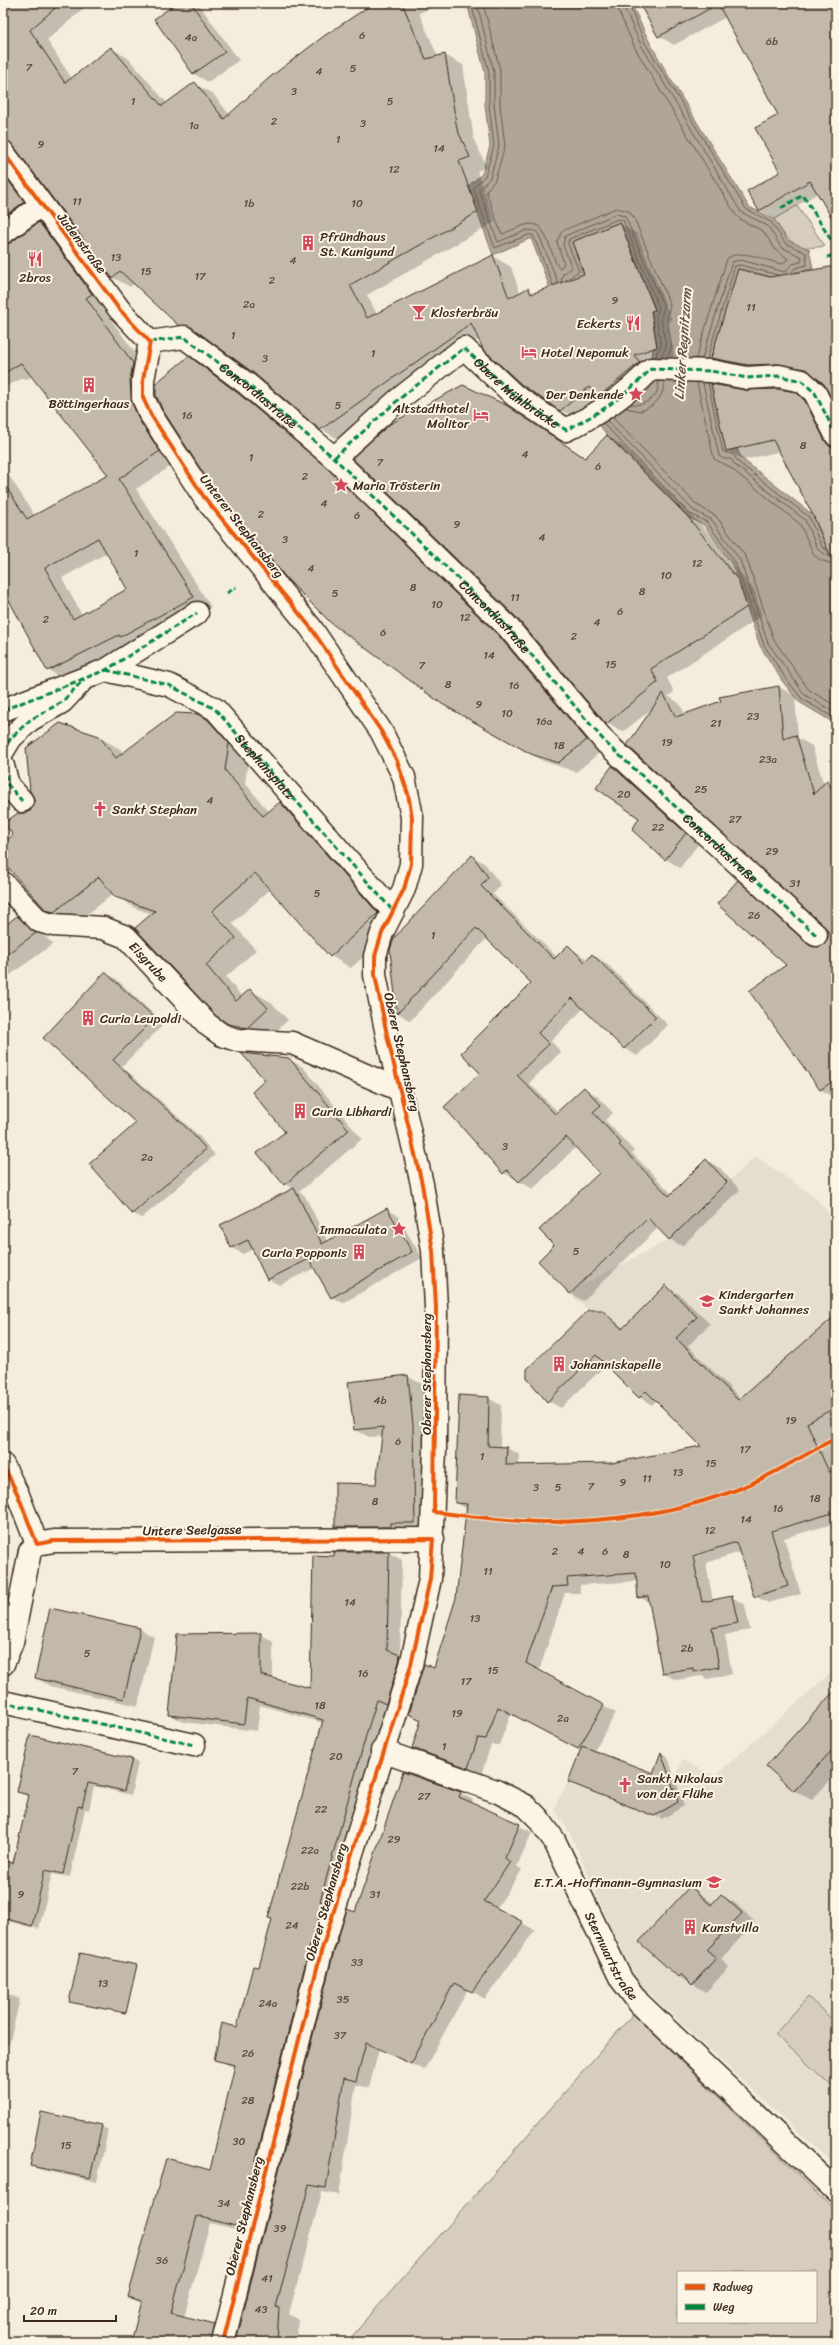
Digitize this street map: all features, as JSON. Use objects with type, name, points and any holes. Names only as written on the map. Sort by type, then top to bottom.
[{"type":"street","name":"Judenstraße","points":[[3,152],[119,309],[150,342]]},
{"type":"street","points":[[3,233],[42,205]]},
{"type":"street","name":"Concordiastraße","points":[[150,342],[184,337],[247,384],[334,458],[507,626],[606,743],[816,935]]},
{"type":"street","name":"Unterer Stephansberg","points":[[150,342],[142,380],[143,398],[151,415],[204,497],[312,628]]},
{"type":"street","name":"Obere Mühlbrücke","points":[[334,458],[398,400],[464,348],[514,395],[566,430],[593,417],[629,392],[651,369],[711,371],[747,378],[779,376],[802,381],[815,393],[836,435]]},
{"type":"street","points":[[3,710],[106,670],[197,613]]},
{"type":"street","name":"Oberer Stephansberg","points":[[223,2342],[321,1952],[382,1751],[411,1665],[430,1579],[433,1539],[436,1363],[433,1251],[422,1184],[375,975],[375,956],[382,933],[404,890],[410,864],[412,817],[404,777],[381,731],[312,628]]},
{"type":"street","name":"Stephansplatz","points":[[106,670],[169,685],[215,709],[393,911]]},
{"type":"street","points":[[3,751],[11,738],[30,720],[62,702],[85,678]]},
{"type":"street","points":[[3,766],[8,785],[22,801]]},
{"type":"street","name":"Eisgrube","points":[[3,883],[38,921],[53,925],[103,928],[126,937],[208,1025],[222,1035],[237,1040],[292,1043]]},
{"type":"street","name":"Oberer Stephansberg","points":[[292,1043],[400,1090]]},
{"type":"street","points":[[3,1465],[18,1495],[37,1544],[30,1551],[12,1642],[3,1664]]},
{"type":"street","name":"Untere Seelgasse","points":[[37,1544],[54,1541],[433,1539]]},
{"type":"street","points":[[3,1702],[194,1745]]},
{"type":"street","name":"Sternwartstraße","points":[[382,1751],[496,1791],[526,1806],[554,1840],[598,1934],[628,1989],[639,2003],[836,2191]]},
{"type":"shaded area","points":[[797,206],[825,246],[800,246],[789,239],[779,227],[774,219]]},
{"type":"shaded area","name":"Kindergarten Sankt Johannes","points":[[755,1156],[815,1197],[836,1222],[836,1346],[765,1400],[695,1440],[646,1391],[639,1398],[596,1355],[608,1343],[588,1310],[568,1292],[669,1240]]},
{"type":"shaded area","name":"E.T.A.-Hoffmann-Gymnasium","points":[[836,1668],[836,2167],[639,1984],[611,1928],[571,1835],[554,1808],[568,1782],[660,1818],[664,1807],[670,1807],[675,1803],[671,1789],[682,1760],[715,1776]]},
{"type":"shaded area","points":[[808,1997],[836,2023],[836,2090],[775,2034]]},
{"type":"shaded area","points":[[633,2014],[836,2211],[836,2342],[347,2342]]},
{"type":"water","name":"Linker Regnitzarm","points":[[467,3],[631,3],[649,41],[668,75],[749,207],[774,219],[787,240],[809,249],[813,269],[796,272],[803,322],[782,280],[739,269],[710,361],[712,388],[741,458],[813,515],[826,546],[836,552],[836,724],[799,702],[783,682],[760,646],[732,564],[704,525],[688,517],[607,435],[586,407],[624,382],[637,397],[649,390],[653,348],[657,346],[651,311],[655,309],[620,223],[572,242],[584,274],[551,291],[531,238],[493,255],[468,186],[482,174],[490,146],[485,105],[485,73]]},
{"type":"building","points":[[3,3],[61,3],[30,30],[65,83],[111,47],[162,106],[195,82],[224,119],[269,78],[324,36],[374,3],[402,3],[426,59],[445,54],[457,129],[470,157],[459,161],[478,212],[350,285],[367,318],[493,255],[509,298],[528,288],[531,294],[584,274],[572,242],[620,222],[655,310],[651,311],[657,347],[634,355],[640,362],[597,398],[589,387],[560,411],[522,385],[483,349],[471,323],[320,430],[255,374],[191,327],[178,325],[120,271],[112,278],[13,145],[3,140]]},
{"type":"building","points":[[177,3],[191,3],[225,52],[193,74],[154,19]]},
{"type":"building","points":[[639,3],[836,3],[836,166],[834,167],[836,170],[836,225],[810,181],[759,211],[747,191],[780,172],[755,128],[778,115],[718,4],[658,37]]},
{"type":"building","points":[[3,173],[24,202],[3,217]]},
{"type":"building","points":[[39,222],[92,294],[86,298],[133,363],[130,380],[132,403],[140,422],[160,451],[119,479],[194,597],[120,637],[119,635],[47,671],[3,589],[3,482],[27,519],[108,475],[21,363],[3,374],[3,245],[10,243]],"holes":[[[98,538],[127,589],[73,619],[45,568]]]},
{"type":"building","points":[[836,266],[836,407],[824,384],[805,369],[778,364],[748,365],[711,358],[738,269],[770,277]]},
{"type":"building","points":[[189,356],[239,394],[326,467],[498,635],[587,740],[558,763],[531,754],[442,704],[331,623],[287,579],[214,490],[162,409],[156,395],[156,383]]},
{"type":"building","points":[[711,384],[745,390],[778,389],[796,392],[805,401],[825,441],[829,446],[836,447],[836,569],[813,515],[773,440],[726,451]]},
{"type":"building","points":[[463,385],[506,405],[585,458],[607,435],[688,517],[738,580],[747,607],[651,669],[658,682],[606,724],[516,617],[352,458],[390,424]]},
{"type":"building","points":[[779,686],[783,739],[796,735],[814,794],[827,780],[836,797],[836,1079],[820,1090],[749,991],[786,965],[717,904],[738,880],[808,944],[819,947],[825,944],[828,937],[828,931],[627,745],[663,693],[676,717],[721,701],[719,697]]},
{"type":"building","points":[[176,713],[197,714],[207,719],[229,743],[225,770],[263,816],[280,802],[378,913],[330,957],[255,873],[212,911],[236,938],[206,965],[236,1001],[250,989],[268,1008],[247,1028],[228,1024],[216,1016],[135,928],[155,911],[115,897],[99,877],[54,912],[46,910],[3,862],[3,843],[13,835],[4,823],[18,813],[30,811],[34,805],[34,798],[30,791],[26,748],[60,723],[99,736],[116,758]]},
{"type":"building","points":[[612,766],[686,833],[665,860],[632,830],[639,818],[596,788]]},
{"type":"building","points":[[472,855],[488,877],[481,886],[554,959],[568,945],[585,962],[592,954],[656,1017],[624,1049],[572,998],[538,1033],[549,1044],[517,1075],[555,1114],[584,1087],[601,1105],[593,1112],[621,1143],[619,1145],[669,1196],[706,1159],[727,1182],[669,1240],[648,1218],[570,1294],[538,1261],[554,1245],[539,1230],[599,1173],[566,1137],[519,1182],[507,1170],[503,1174],[444,1107],[480,1073],[461,1053],[531,983],[476,928],[397,1014],[390,950],[394,938]]},
{"type":"building","points":[[17,916],[36,933],[3,957],[3,927]]},
{"type":"building","points":[[105,972],[155,1018],[113,1060],[189,1130],[206,1149],[132,1214],[89,1164],[136,1123],[43,1038]]},
{"type":"building","name":"Curia Libhardi","points":[[241,1053],[289,1058],[349,1130],[284,1185],[257,1153],[285,1132],[252,1092],[265,1080]]},
{"type":"building","points":[[294,1188],[322,1244],[387,1208],[412,1252],[331,1298],[309,1259],[267,1280],[248,1240],[231,1248],[220,1225]]},
{"type":"building","points":[[666,1285],[697,1317],[676,1338],[738,1400],[836,1315],[836,1407],[807,1423],[829,1472],[836,1470],[836,1512],[771,1531],[788,1586],[754,1597],[736,1542],[693,1556],[702,1602],[732,1596],[738,1623],[712,1628],[719,1667],[693,1672],[693,1668],[662,1673],[648,1596],[638,1598],[636,1573],[567,1578],[568,1586],[552,1587],[526,1663],[604,1705],[578,1749],[498,1707],[486,1739],[478,1738],[468,1768],[412,1748],[421,1720],[409,1714],[424,1664],[434,1668],[456,1598],[467,1504],[455,1503],[459,1395],[489,1397],[488,1446],[507,1447],[506,1465],[612,1463],[701,1446],[646,1391],[639,1398],[596,1355],[547,1402],[527,1378],[527,1369],[588,1310],[602,1310],[622,1329]]},
{"type":"building","points":[[408,1375],[413,1425],[415,1523],[390,1523],[390,1527],[335,1527],[335,1483],[376,1484],[383,1427],[354,1430],[348,1382]]},
{"type":"building","points":[[334,1552],[389,1552],[387,1650],[400,1655],[399,1662],[386,1704],[377,1700],[367,1732],[320,1901],[324,1902],[309,1949],[239,2227],[197,2216],[171,2313],[215,2324],[211,2342],[131,2342],[142,2301],[128,2297],[166,2158],[210,2170],[235,2065],[214,2060],[222,2023],[237,2027],[253,1966],[259,1967],[272,1919],[268,1918],[323,1720],[247,1698],[244,1724],[169,1715],[177,1634],[261,1633],[261,1675],[310,1688],[313,1555],[334,1556]]},
{"type":"building","points":[[50,1608],[140,1628],[124,1699],[35,1678]]},
{"type":"building","points":[[836,1689],[836,1746],[794,1791],[766,1766]]},
{"type":"building","points":[[30,1735],[132,1759],[124,1791],[88,1783],[82,1807],[78,1806],[63,1874],[45,1870],[32,1926],[3,1918],[3,1860],[13,1863],[29,1795],[17,1792]]},
{"type":"building","name":"Sankt Nikolaus von der Flühe","points":[[582,1746],[653,1773],[661,1752],[678,1802],[654,1816],[568,1782]]},
{"type":"building","points":[[403,1772],[461,1792],[459,1797],[520,1824],[505,1858],[510,1862],[484,1901],[523,1922],[472,1992],[454,1983],[411,2064],[366,2043],[356,2081],[344,2078],[326,2188],[309,2185],[276,2307],[279,2308],[277,2342],[236,2342],[333,1955],[347,1909],[355,1912]]},
{"type":"building","name":"Kunstvilla","points":[[690,1886],[711,1905],[721,1894],[742,1913],[707,1950],[716,1958],[692,1985],[681,1974],[678,1977],[639,1942]]},
{"type":"building","points":[[80,1953],[137,1965],[126,2013],[69,2002]]},
{"type":"building","points":[[41,2112],[102,2125],[90,2178],[30,2166]]},
{"type":"marked path","points":[[781,208],[803,195],[836,248]]},
{"type":"marked path","points":[[827,257],[836,255]]},
{"type":"marked path","points":[[150,342],[184,337],[247,384],[334,458],[507,626],[606,743],[816,935]]},
{"type":"marked path","points":[[334,458],[398,400],[464,348],[514,395],[566,430],[590,417],[622,396],[651,369],[711,371],[747,378],[779,376],[802,381],[815,393],[836,435]]},
{"type":"marked path","points":[[227,593],[236,587]]},
{"type":"marked path","points":[[3,710],[106,670],[197,613]]},
{"type":"marked path","points":[[106,670],[169,685],[215,709],[393,911]]},
{"type":"marked path","points":[[3,751],[11,738],[30,720],[62,702],[84,679]]},
{"type":"marked path","points":[[3,766],[8,785],[22,801]]},
{"type":"marked path","points":[[3,1702],[194,1745]]},
{"type":"cycle path","points":[[3,152],[119,309],[150,342],[143,380],[143,398],[151,415],[204,497],[311,628],[381,731],[397,761],[408,794],[412,817],[411,864],[404,889],[382,933],[375,956],[375,975],[387,1035],[422,1184],[433,1251],[436,1307],[434,1512],[543,1522],[566,1522],[635,1516],[658,1512],[703,1501],[739,1489],[767,1476],[836,1438]]},
{"type":"cycle path","points":[[3,1465],[18,1495],[37,1544],[54,1541],[433,1539],[430,1579],[411,1665],[321,1952],[223,2342]]},
{"type":"place","name":"Pfründhaus St. Kunigund","points":[[308,243]]},
{"type":"place","name":"2bros","points":[[35,259]]},
{"type":"place","name":"Klosterbräu","points":[[419,312]]},
{"type":"place","name":"Eckerts","points":[[633,323]]},
{"type":"place","name":"Hotel Nepomuk","points":[[529,352]]},
{"type":"place","name":"Böttingerhaus","points":[[89,385]]},
{"type":"place","name":"Der Denkende","points":[[636,394]]},
{"type":"place","name":"Altstadthotel Molitor","points":[[481,415]]},
{"type":"place","name":"Maria Trösterin","points":[[341,485]]},
{"type":"place","name":"Sankt Stephan","points":[[100,809]]},
{"type":"place","name":"Curia Leupoldi","points":[[88,1018]]},
{"type":"place","name":"Curia Libhardi","points":[[300,1111]]},
{"type":"place","name":"Immaculata","points":[[399,1229]]},
{"type":"place","name":"Curia Popponis","points":[[359,1252]]},
{"type":"place","name":"Kindergarten Sankt Johannes","points":[[707,1301]]},
{"type":"place","name":"Johanniskapelle","points":[[559,1364]]},
{"type":"place","name":"Sankt Nikolaus von der Flühe","points":[[625,1785]]},
{"type":"place","name":"E.T.A.-Hoffmann-Gymnasium","points":[[714,1882]]},
{"type":"place","name":"Kunstvilla","points":[[690,1927]]}]
